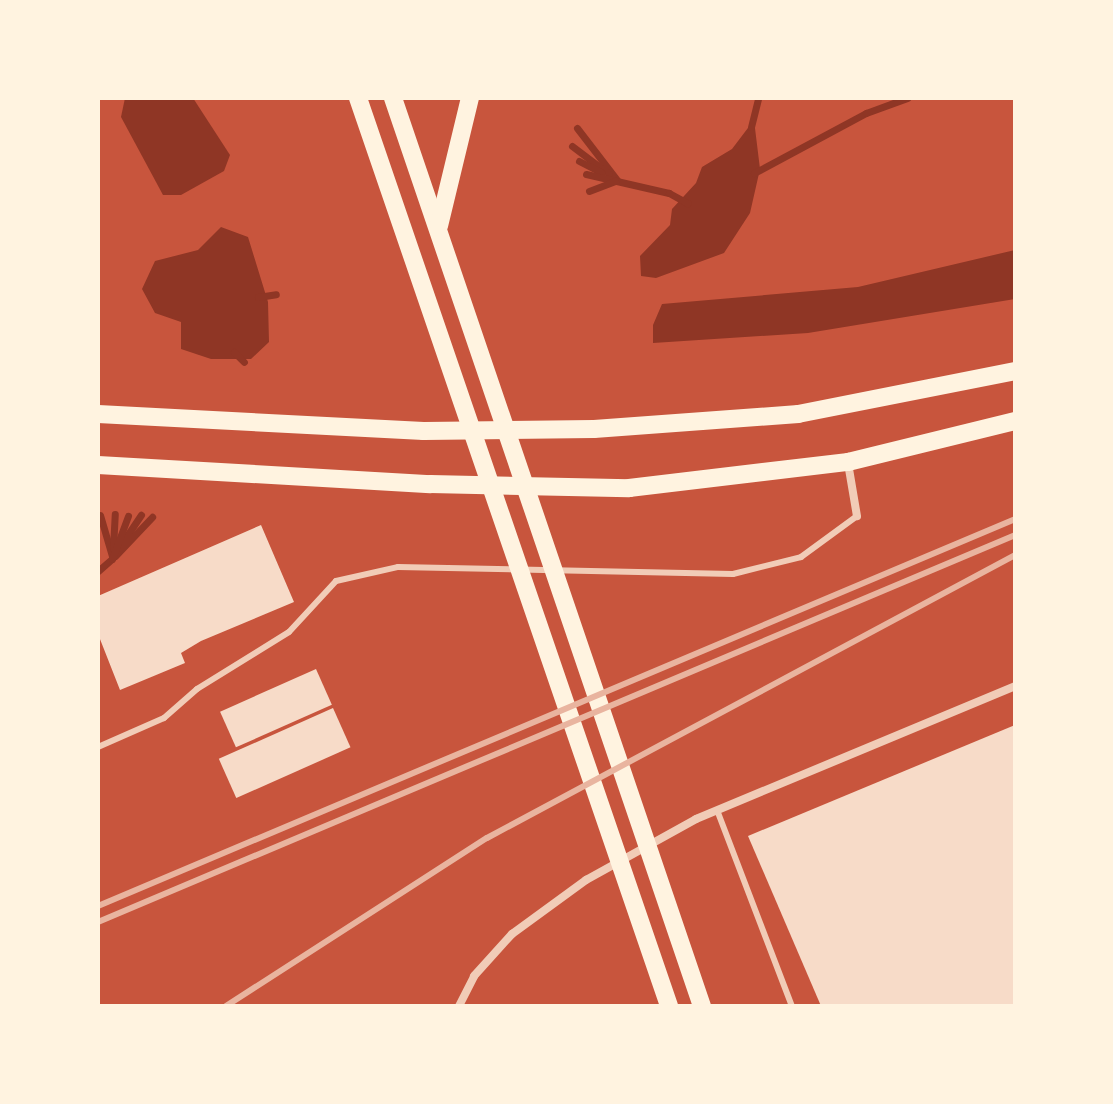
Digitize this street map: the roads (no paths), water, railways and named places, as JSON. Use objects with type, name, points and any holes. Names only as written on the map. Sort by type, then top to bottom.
[{"type":"main road","points":[[358,98],[669,1006]]},
{"type":"main road","points":[[393,98],[461,288],[702,1006]]},
{"type":"main road","points":[[439,226],[470,98]]},
{"type":"main road","points":[[98,414],[424,431],[594,429],[798,414],[1015,371]]},
{"type":"main road","points":[[98,465],[591,488],[749,477],[848,462],[1015,421]]},
{"type":"street","points":[[848,462],[857,516]]},
{"type":"street","points":[[459,1006],[474,976],[512,934],[586,880],[717,810],[1015,686]]},
{"type":"lane","points":[[98,747],[164,718],[197,689],[289,632],[336,581],[398,567],[733,574],[801,557],[857,516]]},
{"type":"lane","points":[[717,810],[792,1006]]},
{"type":"waterway","points":[[751,127],[758,98]]},
{"type":"waterway","points":[[754,173],[866,113],[907,98]]},
{"type":"waterway","points":[[577,128],[617,180]]},
{"type":"waterway","points":[[572,146],[609,174]]},
{"type":"waterway","points":[[579,161],[601,172]]},
{"type":"waterway","points":[[586,174],[669,193],[687,203]]},
{"type":"waterway","points":[[589,191],[615,181]]},
{"type":"waterway","points":[[258,297],[276,294]]},
{"type":"waterway","points":[[234,352],[244,362]]},
{"type":"waterway","points":[[113,548],[115,514]]},
{"type":"waterway","points":[[100,515],[112,556]]},
{"type":"waterway","points":[[122,543],[141,515]]},
{"type":"waterway","points":[[98,571],[112,559],[128,516]]},
{"type":"waterway","points":[[115,556],[152,517]]},
{"type":"railway","points":[[98,906],[1015,519]]},
{"type":"railway","points":[[98,922],[1015,535]]},
{"type":"railway","points":[[226,1006],[487,838],[1015,555]]}]
